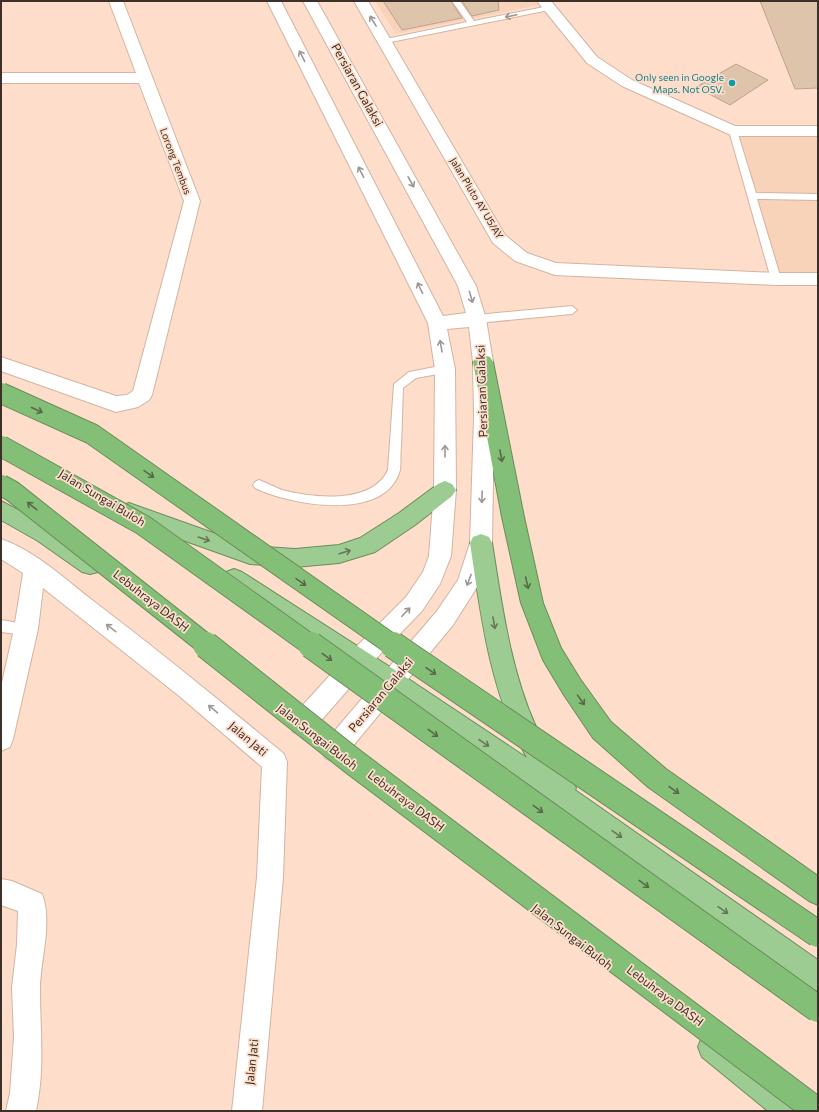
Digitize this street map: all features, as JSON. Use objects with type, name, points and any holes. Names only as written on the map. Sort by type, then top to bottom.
[{"type":"highway","points":[[483,362],[513,517],[532,603],[551,653],[572,687],[602,730],[657,778],[818,892]]},
{"type":"highway","points":[[1,394],[92,434],[323,598],[818,934]]},
{"type":"highway","name":"Jalan Sungai Buloh","points":[[1,438],[128,512],[393,682],[585,812],[818,977]]},
{"type":"highway","points":[[1,446],[143,525],[818,1009]]},
{"type":"highway","name":"Lebuhraya DASH","points":[[1,485],[12,491],[351,760],[817,1111]]},
{"type":"highway","points":[[128,512],[250,555],[294,558],[339,554],[367,545],[407,519],[445,490]]},
{"type":"highway","name":"Jalan Sungai Buloh","points":[[1,510],[69,549],[302,724],[792,1111]]},
{"type":"highway","points":[[481,543],[501,661],[518,710],[536,754],[549,775],[585,812]]},
{"type":"street","name":"Lorong Tembus","points":[[1,364],[116,404],[132,402],[142,395],[192,201],[116,1]]},
{"type":"street","points":[[274,1],[437,323],[445,369],[445,490],[440,556],[432,577],[414,604],[359,660],[302,724]]},
{"type":"street","name":"Persiaran Galaksi","points":[[310,1],[468,286],[477,319],[483,362],[484,416],[481,543],[468,584],[445,618],[393,682],[334,750]]},
{"type":"street","name":"Jalan Pluto AY U5/AY","points":[[361,1],[386,41],[499,238],[521,257],[555,269],[776,280],[818,279]]},
{"type":"street","points":[[547,4],[592,60],[627,83],[734,130],[818,131]]},
{"type":"street","points":[[1,78],[145,78]]},
{"type":"street","points":[[437,323],[477,319]]},
{"type":"street","name":"Jalan Jati","points":[[1,548],[35,569],[186,687],[275,762],[270,877],[247,1111]]},
{"type":"street","points":[[1,739],[26,630],[35,569]]},
{"type":"street","points":[[1,892],[12,894],[32,904],[32,944],[26,988],[28,1036],[25,1093],[21,1111]]},
{"type":"lane","points":[[456,1],[472,24]]},
{"type":"lane","points":[[386,41],[472,24],[547,4]]},
{"type":"lane","points":[[734,130],[776,280]]},
{"type":"lane","points":[[752,196],[818,197]]},
{"type":"lane","points":[[477,319],[572,310]]},
{"type":"lane","points":[[259,486],[286,496],[323,501],[357,499],[379,490],[388,482],[394,470],[398,387],[404,379],[413,374],[445,369]]},
{"type":"lane","points":[[1,626],[26,630]]},
{"type":"shaded area","points":[[375,1],[536,1],[539,5],[396,34]]},
{"type":"shaded area","points":[[739,135],[818,135],[818,274],[779,274]]},
{"type":"building","points":[[383,1],[451,1],[462,18],[402,30]]},
{"type":"building","points":[[462,1],[498,1],[499,10],[472,16]]},
{"type":"building","points":[[760,1],[818,1],[818,88],[795,89]]},
{"type":"building","name":"Only seen in Google Maps. Not OSV.","points":[[736,64],[768,80],[730,105],[696,87]]},
{"type":"place","name":"Only seen in Google Maps. Not OSV.","points":[[732,83]]}]
